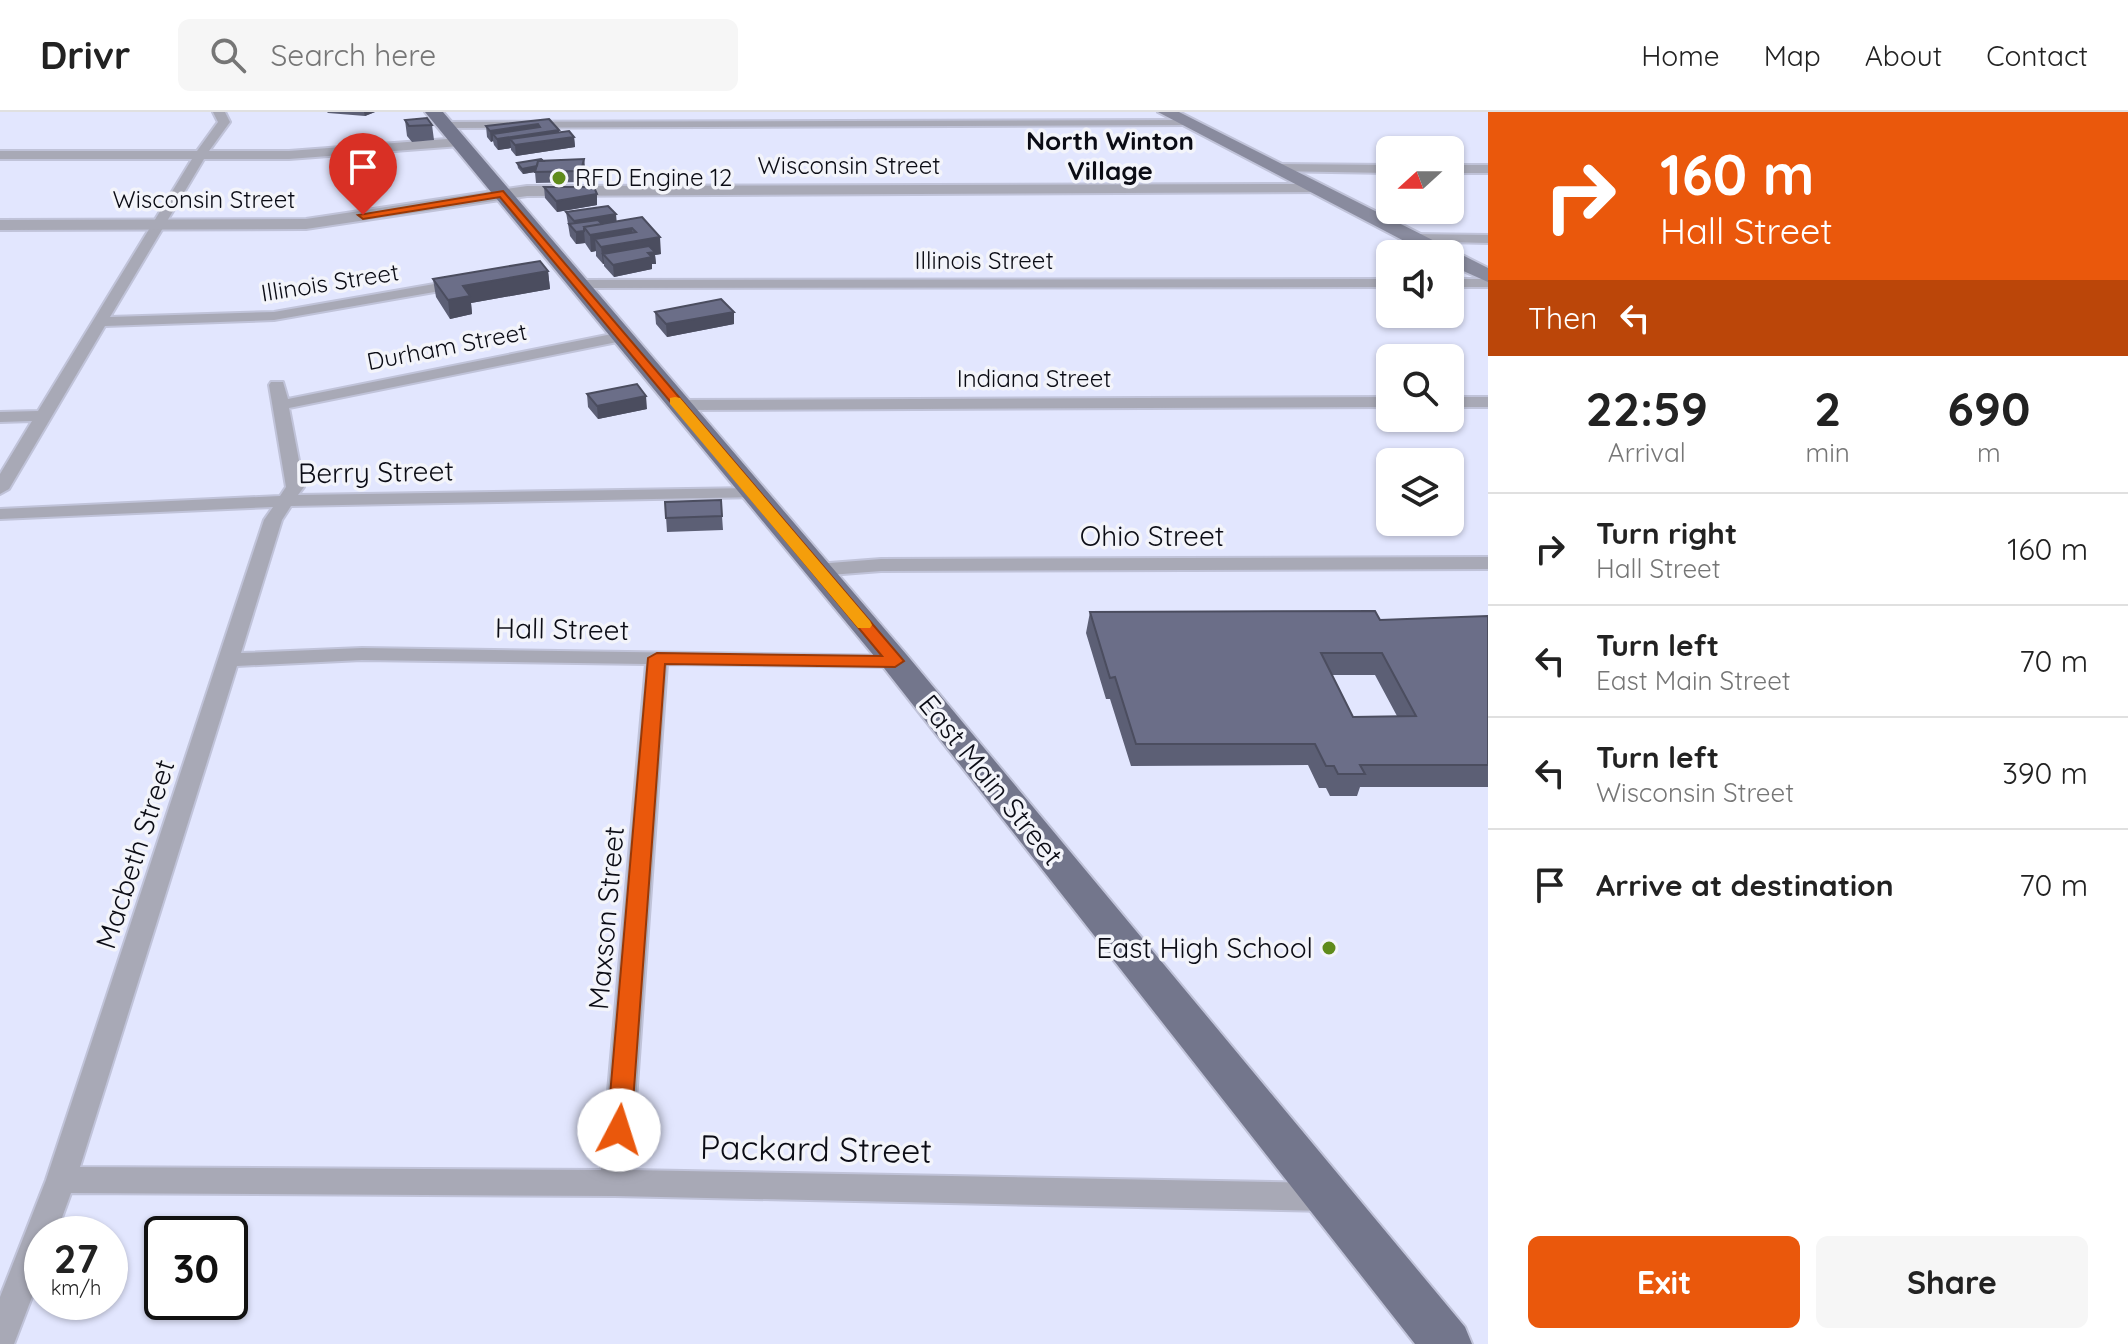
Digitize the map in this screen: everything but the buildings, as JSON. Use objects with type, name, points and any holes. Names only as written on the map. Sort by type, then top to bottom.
[{"type":"main road","points":[[1166,112],[1417,240]]},
{"type":"main road","name":"East Main Street","points":[[440,118],[895,661],[1447,1344]]},
{"type":"main road","points":[[1464,264],[1488,276]]},
{"type":"street","points":[[0,489],[200,155],[224,122],[219,112]]},
{"type":"street","points":[[440,118],[1187,123]]},
{"type":"street","points":[[0,155],[289,155],[460,142]]},
{"type":"street","points":[[1276,168],[1376,169]]},
{"type":"street","points":[[1464,169],[1488,169]]},
{"type":"street","name":"Wisconsin Street","points":[[0,225],[306,224],[527,191],[1317,189]]},
{"type":"street","points":[[1413,238],[1488,239]]},
{"type":"street","name":"Illinois Street","points":[[540,270],[570,275],[1376,283]]},
{"type":"street","name":"Illinois Street","points":[[101,322],[274,316],[479,281]]},
{"type":"street","points":[[1464,283],[1488,283]]},
{"type":"street","name":"Durham Street","points":[[279,395],[622,337]]},
{"type":"street","name":"Macbeth Street","points":[[0,1339],[61,1180],[273,520],[295,487],[279,395]]},
{"type":"street","name":"Indiana Street","points":[[678,405],[1376,402]]},
{"type":"street","points":[[1464,402],[1488,402]]},
{"type":"street","points":[[0,417],[45,416]]},
{"type":"street","name":"Berry Street","points":[[0,514],[285,501],[753,493]]},
{"type":"street","name":"Ohio Street","points":[[817,570],[881,565],[1488,563]]},
{"type":"street","name":"Hall Street","points":[[228,660],[362,654],[895,661]]},
{"type":"street","name":"Maxson Street","points":[[615,1183],[657,658]]},
{"type":"street","name":"Packard Street","points":[[61,1180],[615,1183],[1328,1197]]},
{"type":"slow traffic","points":[[675,401],[864,625]]},
{"type":"place","name":"RFD Engine 12","points":[[559,178]]},
{"type":"place","name":"East High School","points":[[1329,948]]},
{"type":"district","name":"North Winton Village","points":[[1110,156]]},
{"type":"route","points":[[363,215],[503,194],[895,661],[657,658],[619,1130]]}]
